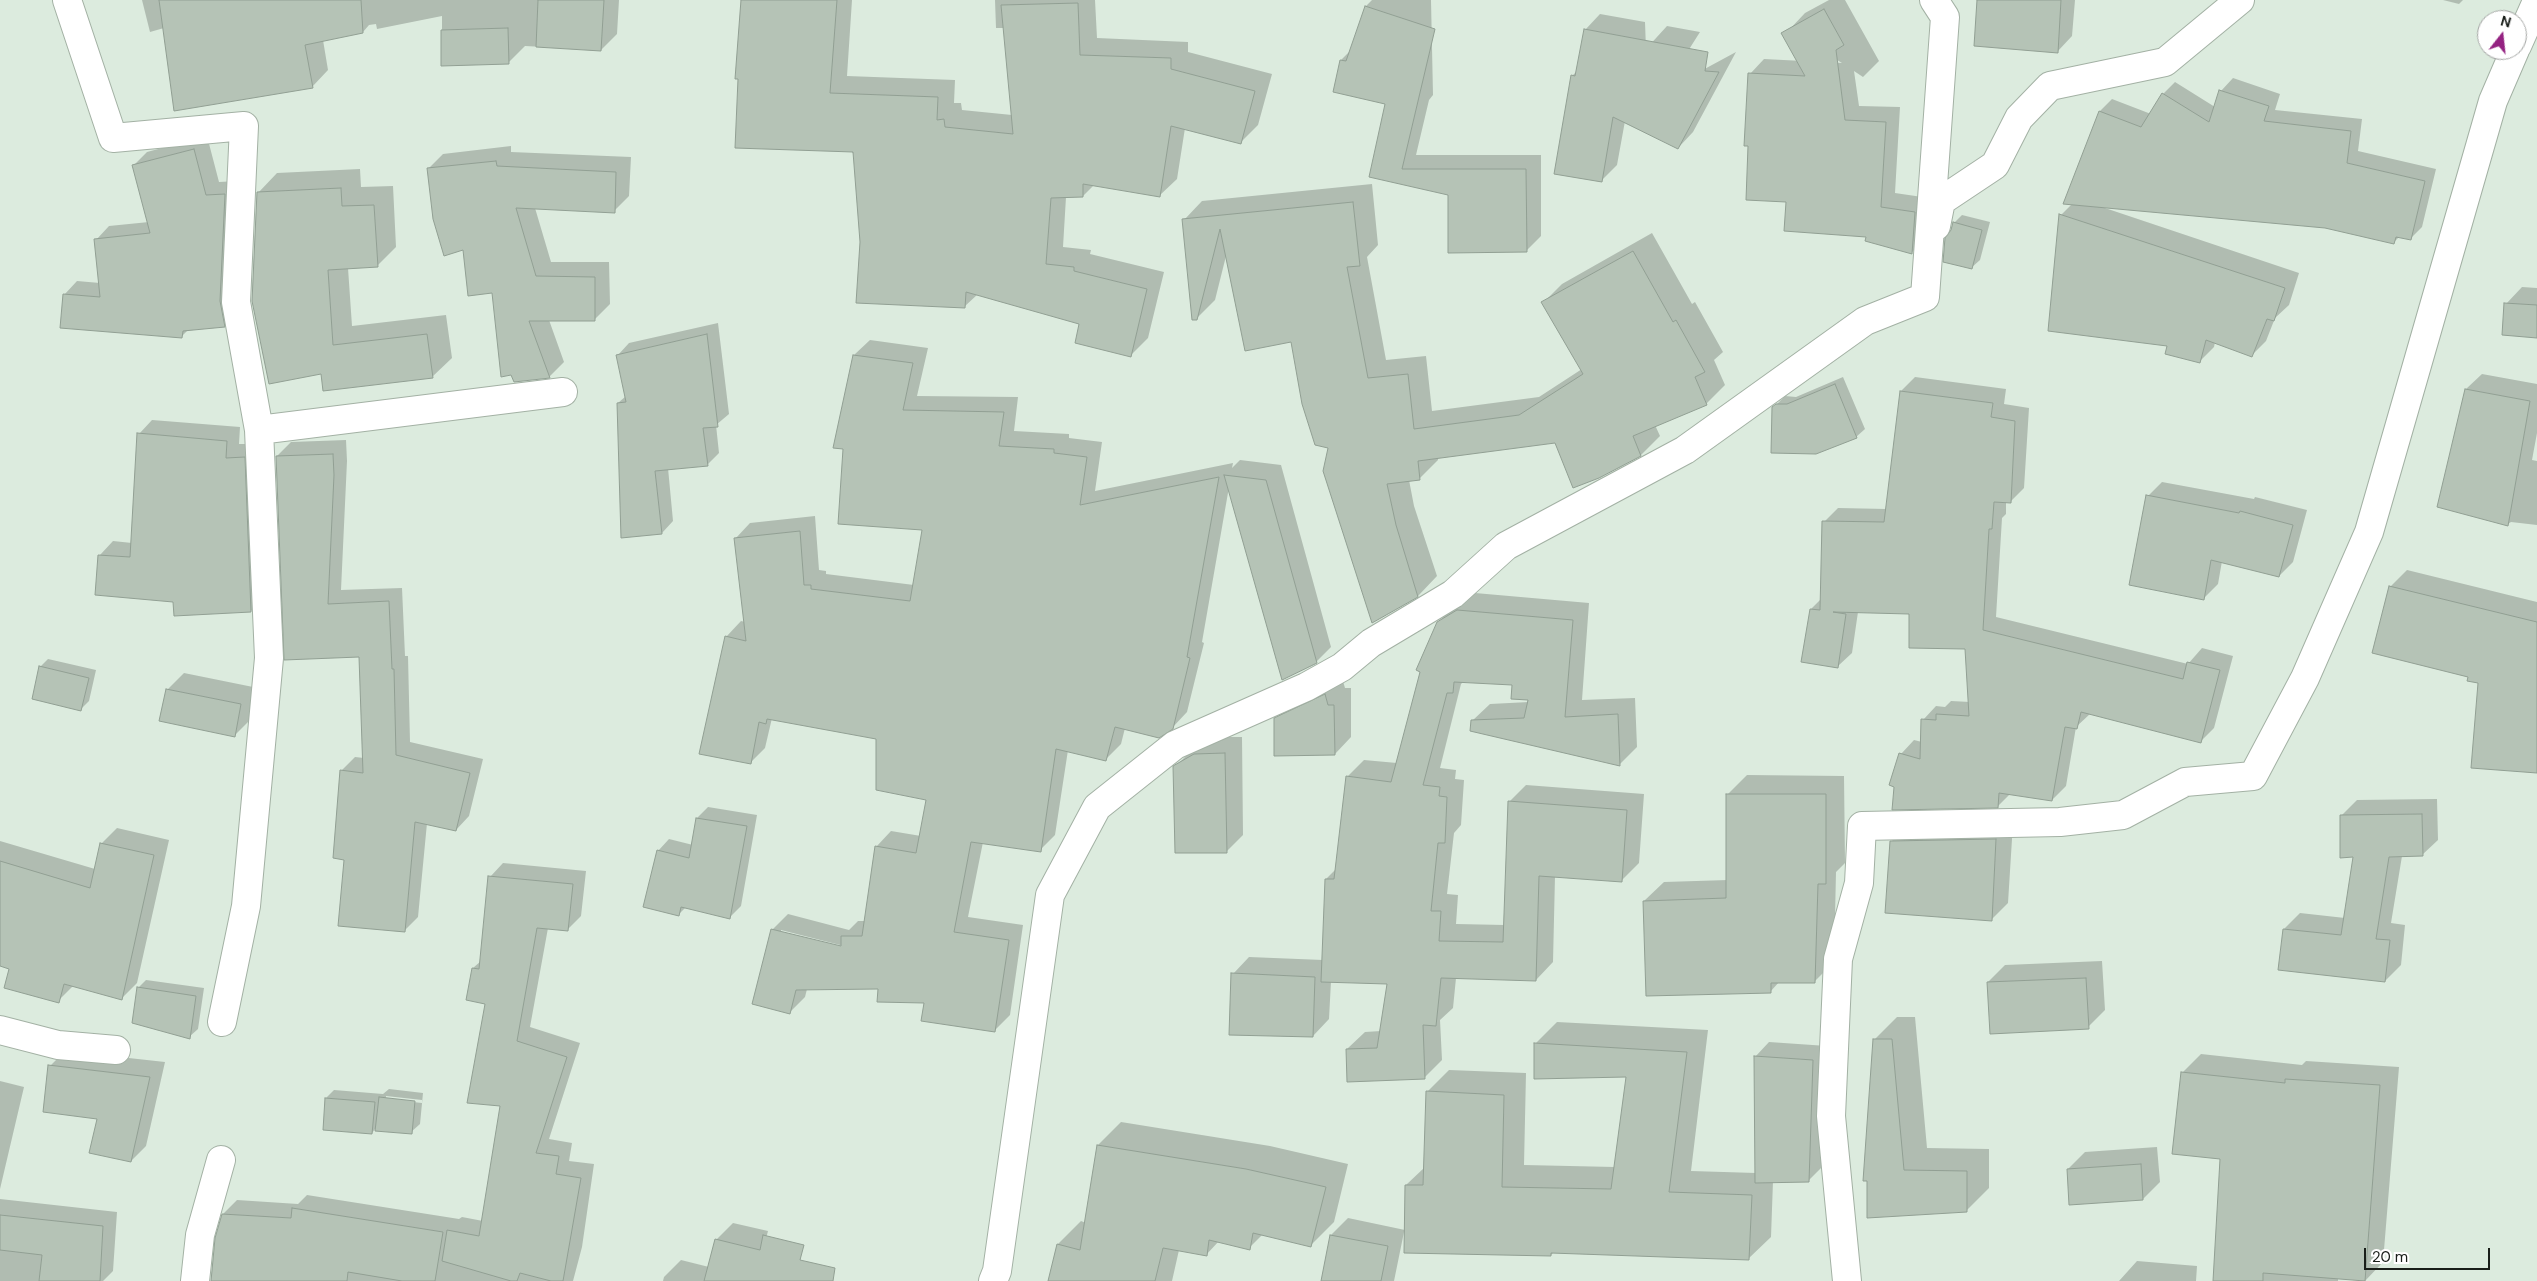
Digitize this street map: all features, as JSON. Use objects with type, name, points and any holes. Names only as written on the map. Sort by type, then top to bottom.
[{"type":"street","points":[[67,0],[112,138],[244,126],[236,302],[259,430],[269,658],[246,906],[222,1022]]},
{"type":"street","points":[[993,1281],[998,1271],[1050,895],[1096,807],[1175,746],[1306,687],[1342,668],[1371,643],[1453,594],[1506,546],[1685,450],[1866,321],[1925,297],[1924,286],[1945,17],[1934,0]]},
{"type":"street","points":[[1924,286],[1941,201],[1995,165],[2019,118],[2050,86],[2165,62],[2240,0]]},
{"type":"street","points":[[2527,24],[2537,1]]},
{"type":"street","points":[[1847,1281],[1831,1116],[1838,959],[1858,883],[1862,826],[2060,822],[2123,815],[2185,782],[2253,776],[2305,678],[2369,532],[2493,101],[2511,60]]},
{"type":"street","points":[[259,430],[562,392]]},
{"type":"street","points":[[0,1030],[58,1045],[116,1050]]},
{"type":"street","points":[[195,1281],[200,1235],[221,1160]]},
{"type":"building","points":[[159,0],[361,0],[363,33],[305,45],[313,88],[174,111]]},
{"type":"building","points":[[538,0],[604,0],[601,51],[536,47]]},
{"type":"building","points":[[741,0],[837,0],[830,93],[938,97],[937,120],[944,119],[945,127],[1013,134],[1001,5],[1078,3],[1080,55],[1171,58],[1171,69],[1255,91],[1241,144],[1171,126],[1160,197],[1083,184],[1083,197],[1051,198],[1046,264],[1074,267],[1074,271],[1147,289],[1131,357],[1075,343],[1079,324],[966,292],[965,308],[856,303],[860,242],[853,152],[735,148],[738,79],[735,79]]},
{"type":"building","points":[[1977,0],[2061,0],[2058,53],[1974,46]]},
{"type":"building","points":[[1365,6],[1435,29],[1402,169],[1526,169],[1527,252],[1448,253],[1448,195],[1369,177],[1385,104],[1333,92],[1340,60],[1346,61]]},
{"type":"building","points":[[1824,9],[1844,45],[1836,50],[1845,120],[1886,122],[1881,207],[1915,212],[1912,254],[1865,241],[1866,237],[1784,231],[1786,202],[1746,200],[1748,146],[1744,146],[1748,73],[1805,76],[1781,33]]},
{"type":"building","points":[[508,28],[509,64],[441,66],[441,30]]},
{"type":"building","points":[[1584,29],[1708,52],[1705,71],[1719,72],[1678,149],[1613,117],[1602,182],[1554,174],[1571,75],[1575,76]]},
{"type":"building","points":[[2219,90],[2269,106],[2264,121],[2351,131],[2347,163],[2425,181],[2411,240],[2396,237],[2394,244],[2325,228],[2063,204],[2099,111],[2141,127],[2162,93],[2209,122]]},
{"type":"building","points":[[194,149],[206,195],[225,194],[220,301],[225,327],[183,331],[182,338],[60,328],[63,294],[100,297],[94,239],[150,233],[132,165]]},
{"type":"building","points":[[496,161],[497,166],[616,172],[615,213],[516,208],[536,276],[595,277],[595,321],[529,321],[550,378],[514,382],[511,375],[501,377],[492,293],[468,296],[463,250],[444,256],[433,219],[427,168]]},
{"type":"building","points":[[341,188],[342,206],[374,205],[378,267],[328,270],[333,345],[427,334],[433,378],[323,391],[321,374],[269,384],[252,301],[257,192]]},
{"type":"building","points":[[1353,202],[1360,266],[1347,267],[1368,378],[1408,374],[1414,429],[1519,415],[1583,374],[1541,302],[1633,251],[1673,322],[1676,320],[1705,372],[1695,377],[1707,405],[1633,436],[1641,456],[1599,478],[1573,488],[1555,443],[1418,461],[1420,480],[1387,484],[1396,525],[1418,597],[1372,623],[1323,471],[1328,448],[1315,445],[1302,404],[1291,342],[1245,351],[1220,229],[1197,320],[1192,320],[1182,219]]},
{"type":"building","points":[[2059,214],[2285,288],[2274,321],[2267,319],[2252,357],[2206,340],[2200,363],[2165,354],[2167,346],[2048,331]]},
{"type":"building","points":[[1953,222],[1982,230],[1972,269],[1943,262],[1945,238],[1951,230]]},
{"type":"building","points":[[2504,303],[2537,305],[2537,338],[2502,335]]},
{"type":"building","points":[[707,334],[718,427],[703,428],[708,466],[655,471],[662,534],[621,538],[617,403],[626,402],[616,355]]},
{"type":"building","points":[[853,355],[913,363],[903,410],[1004,412],[999,446],[1054,449],[1054,453],[1087,457],[1080,505],[1219,477],[1187,657],[1190,658],[1173,729],[1159,738],[1115,727],[1106,761],[1056,749],[1041,852],[971,842],[954,932],[1009,940],[995,1032],[921,1021],[924,1003],[877,1002],[878,989],[796,990],[790,1014],[752,1004],[771,929],[841,946],[841,936],[862,936],[875,846],[916,853],[926,800],[876,790],[876,739],[767,719],[766,724],[759,722],[751,764],[699,754],[725,636],[746,641],[734,538],[800,531],[804,585],[811,585],[811,589],[910,601],[922,530],[838,524],[843,449],[833,448]]},
{"type":"building","points":[[1835,384],[1857,438],[1816,454],[1771,453],[1772,407],[1776,404],[1787,404]]},
{"type":"building","points":[[2465,389],[2530,401],[2508,526],[2437,507]]},
{"type":"building","points":[[1900,391],[1993,403],[1991,417],[2015,421],[2011,503],[1994,502],[1992,529],[1989,529],[1983,630],[2183,679],[2187,662],[2220,670],[2201,743],[2081,712],[2077,729],[2065,727],[2052,801],[1999,793],[1998,808],[1892,810],[1894,787],[1889,785],[1899,753],[1920,759],[1921,719],[1936,720],[1936,714],[1969,716],[1965,649],[1909,648],[1909,614],[1833,612],[1846,614],[1838,668],[1801,662],[1810,609],[1820,610],[1822,521],[1884,522]]},
{"type":"building","points":[[137,433],[227,441],[226,458],[245,457],[251,612],[174,616],[173,602],[95,595],[98,555],[130,557]]},
{"type":"building","points":[[333,454],[334,475],[328,604],[389,601],[392,669],[394,669],[396,755],[470,773],[456,831],[415,822],[405,932],[338,926],[344,860],[333,858],[340,770],[363,773],[359,657],[284,660],[276,456]]},
{"type":"building","points":[[1224,475],[1266,480],[1317,663],[1282,680]]},
{"type":"building","points":[[2146,495],[2239,513],[2240,511],[2293,525],[2279,577],[2211,560],[2204,600],[2129,585]]},
{"type":"building","points":[[2389,586],[2537,622],[2537,773],[2471,768],[2478,683],[2467,681],[2468,677],[2372,653]]},
{"type":"building","points":[[1457,610],[1573,620],[1565,717],[1618,714],[1620,766],[1470,731],[1471,720],[1524,718],[1528,700],[1511,699],[1512,685],[1454,682],[1453,693],[1447,693],[1423,785],[1440,787],[1439,796],[1447,797],[1445,843],[1438,843],[1431,911],[1441,911],[1439,941],[1503,942],[1508,801],[1627,810],[1622,882],[1539,876],[1536,981],[1441,978],[1436,1026],[1423,1025],[1425,1079],[1347,1082],[1346,1049],[1377,1048],[1387,984],[1321,982],[1325,879],[1334,879],[1346,776],[1391,782],[1420,672],[1416,670],[1437,622]]},
{"type":"building","points":[[39,666],[89,678],[81,711],[32,699]]},
{"type":"building","points":[[166,689],[241,704],[235,737],[159,721]]},
{"type":"building","points":[[1325,694],[1328,705],[1334,705],[1335,755],[1274,756],[1274,718]]},
{"type":"building","points":[[1225,753],[1227,853],[1175,853],[1173,766],[1194,754]]},
{"type":"building","points":[[1726,794],[1826,794],[1826,884],[1818,884],[1815,983],[1771,983],[1771,993],[1646,996],[1643,901],[1726,898]]},
{"type":"building","points":[[2422,814],[2423,856],[2389,857],[2376,939],[2390,940],[2385,982],[2278,970],[2283,929],[2341,935],[2353,857],[2340,858],[2340,815]]},
{"type":"building","points":[[696,818],[747,826],[730,919],[681,907],[679,916],[643,907],[657,850],[689,858]]},
{"type":"building","points":[[1996,839],[1992,921],[1885,913],[1890,841]]},
{"type":"building","points":[[100,843],[154,855],[122,1000],[64,984],[59,1003],[4,988],[9,969],[0,966],[0,861],[90,888]]},
{"type":"building","points":[[488,876],[573,884],[568,931],[537,928],[517,1041],[567,1057],[536,1153],[559,1156],[556,1174],[581,1178],[563,1281],[551,1281],[520,1273],[517,1281],[511,1281],[442,1261],[447,1230],[479,1236],[500,1106],[467,1103],[485,1004],[466,1000],[472,968],[479,969]]},
{"type":"building","points":[[1231,973],[1315,977],[1313,1037],[1229,1035]]},
{"type":"building","points":[[2086,978],[2089,1029],[1990,1034],[1987,982]]},
{"type":"building","points":[[137,987],[196,996],[190,1039],[132,1023]]},
{"type":"building","points":[[1873,1039],[1892,1039],[1904,1170],[1967,1171],[1967,1212],[1867,1218],[1867,1181],[1863,1181]]},
{"type":"building","points":[[1534,1043],[1687,1052],[1669,1192],[1752,1195],[1749,1260],[1551,1253],[1551,1256],[1404,1253],[1405,1185],[1423,1185],[1426,1091],[1504,1095],[1502,1187],[1611,1189],[1626,1077],[1534,1079]]},
{"type":"building","points":[[1754,1056],[1813,1060],[1809,1182],[1755,1183]]},
{"type":"building","points":[[48,1065],[150,1077],[131,1162],[89,1153],[97,1119],[43,1112]]},
{"type":"building","points":[[2181,1072],[2285,1083],[2285,1079],[2380,1085],[2365,1281],[2263,1273],[2263,1281],[2213,1281],[2220,1159],[2172,1154]]},
{"type":"building","points":[[379,1097],[415,1101],[412,1134],[375,1131]]},
{"type":"building","points":[[325,1098],[375,1102],[372,1134],[323,1130]]},
{"type":"building","points":[[1097,1145],[1246,1169],[1326,1187],[1311,1247],[1253,1233],[1250,1250],[1209,1240],[1207,1256],[1163,1248],[1155,1281],[1048,1281],[1057,1244],[1080,1250]]},
{"type":"building","points":[[2141,1164],[2143,1200],[2069,1205],[2067,1169]]},
{"type":"building","points":[[292,1208],[443,1232],[435,1281],[402,1281],[348,1272],[347,1281],[211,1281],[215,1238],[222,1214],[291,1218]]},
{"type":"building","points":[[0,1215],[103,1226],[100,1281],[39,1281],[42,1255],[0,1250]]},
{"type":"building","points":[[763,1235],[804,1245],[800,1260],[835,1268],[833,1281],[704,1281],[715,1239],[760,1250]]},
{"type":"building","points":[[1330,1235],[1388,1246],[1381,1281],[1321,1281]]}]
